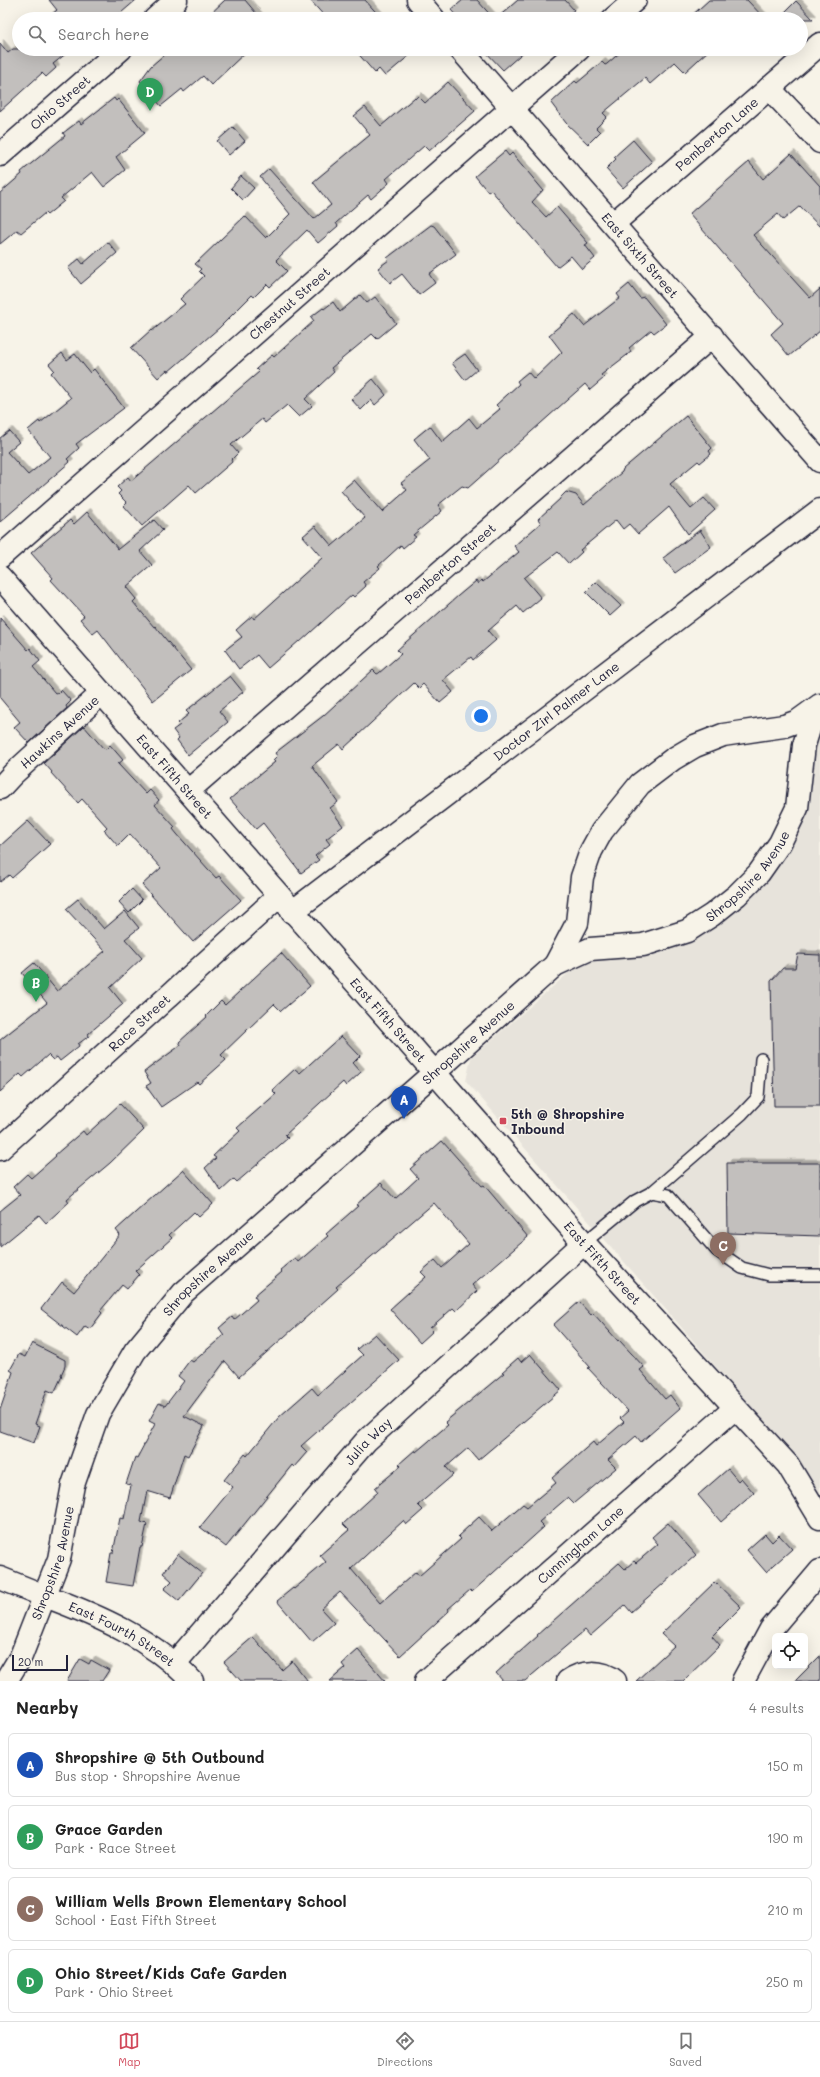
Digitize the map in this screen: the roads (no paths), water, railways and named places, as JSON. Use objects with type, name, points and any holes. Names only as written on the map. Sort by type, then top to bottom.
[{"type":"street","points":[[163,12],[176,0]]},
{"type":"street","points":[[418,0],[428,12]]},
{"type":"street","points":[[621,12],[635,0]]},
{"type":"street","name":"Pemberton Lane","points":[[808,54],[820,44]]},
{"type":"street","name":"Ohio Street","points":[[0,155],[113,56]]},
{"type":"street","name":"East Sixth Street","points":[[466,56],[614,223],[820,461]]},
{"type":"street","name":"Chestnut Street","points":[[0,557],[571,56]]},
{"type":"street","name":"Pemberton Lane","points":[[614,223],[806,56]]},
{"type":"street","points":[[769,88],[820,142]]},
{"type":"street","name":"Pemberton Street","points":[[188,791],[712,336]]},
{"type":"street","name":"Doctor Zirl Palmer Lane","points":[[285,904],[820,510]]},
{"type":"street","name":"East Fifth Street","points":[[0,577],[285,904],[435,1072],[584,1243],[788,1465],[820,1518]]},
{"type":"street","name":"Hawkins Avenue","points":[[0,788],[13,774],[102,693]]},
{"type":"street","name":"Shropshire Avenue","points":[[555,965],[577,923],[582,877],[591,851],[602,831],[640,784],[673,759],[695,746],[724,734],[758,731],[784,726],[798,721],[817,707]]},
{"type":"street","name":"Shropshire Avenue","points":[[6,1681],[21,1656],[59,1559],[73,1485],[98,1414],[135,1351],[183,1293],[555,965],[590,949],[643,945],[687,931],[712,915],[742,889],[758,873],[788,828],[798,801],[804,745],[817,707]]},
{"type":"street","name":"Shropshire Avenue","points":[[758,731],[782,737],[795,749],[802,764]]},
{"type":"street","name":"Shropshire Avenue","points":[[579,901],[585,925],[597,939],[619,947]]},
{"type":"street","name":"Race Street","points":[[0,1149],[285,904]]},
{"type":"street","name":"Julia Way","points":[[175,1663],[366,1441],[584,1243]]},
{"type":"street","name":"Cunningham Lane","points":[[426,1681],[735,1408]]},
{"type":"street","points":[[743,1681],[771,1629],[820,1571]]},
{"type":"street","name":"East Fourth Street","points":[[0,1578],[97,1615],[132,1635],[175,1663],[192,1681]]},
{"type":"street","points":[[568,1681],[587,1672],[601,1674],[615,1681]]},
{"type":"lane","points":[[584,1243],[635,1201],[652,1192],[742,1114],[758,1097],[760,1059]]},
{"type":"lane","points":[[652,1192],[668,1195],[716,1250],[742,1268],[769,1275],[820,1275]]},
{"type":"place","name":"Ohio Street/Kids Cafe Garden","points":[[150,111]]},
{"type":"place","name":"Grace Garden","points":[[36,1002]]},
{"type":"place","name":"Shropshire @ 5th Outbound","points":[[404,1119]]},
{"type":"place","name":"5th @ Shropshire Inbound","points":[[503,1121]]},
{"type":"place","name":"William Wells Brown Elementary School","points":[[723,1265]]}]
